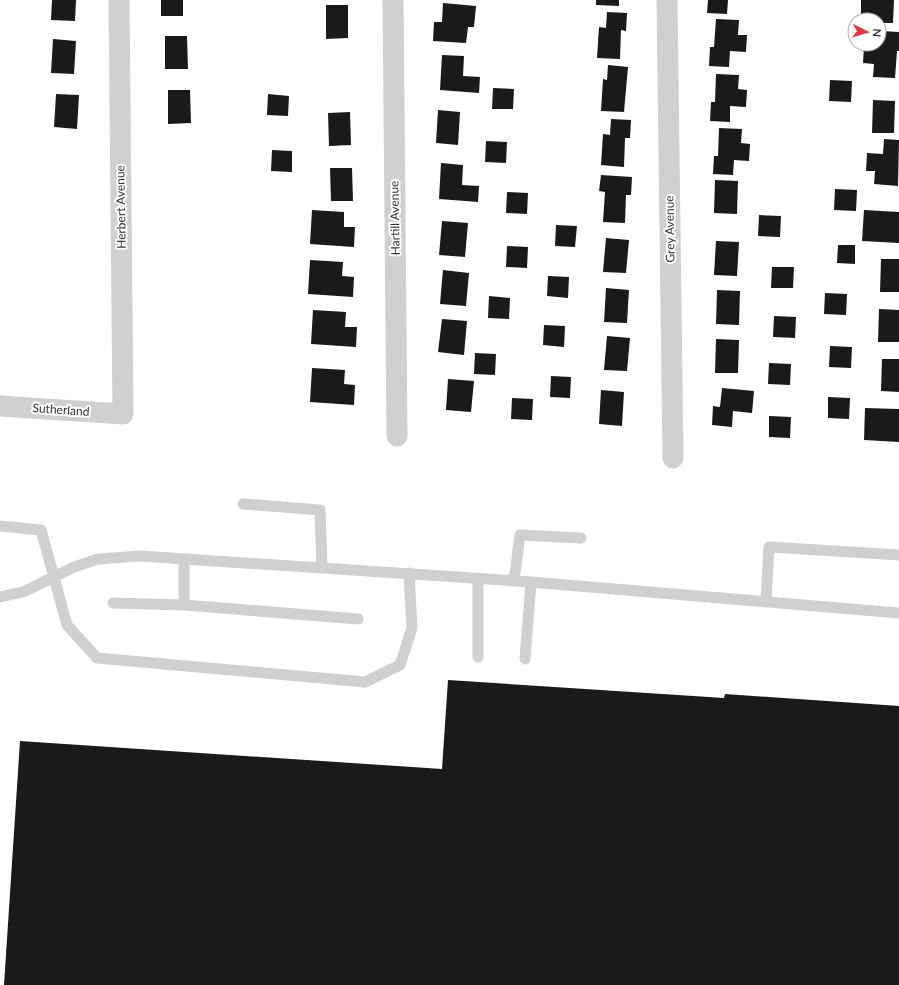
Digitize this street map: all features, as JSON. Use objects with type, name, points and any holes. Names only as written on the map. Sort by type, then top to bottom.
[{"type":"street","name":"Herbert Avenue","points":[[119,0],[123,414]]},
{"type":"street","name":"Hartill Avenue","points":[[393,0],[397,436]]},
{"type":"street","name":"Grey Avenue","points":[[667,0],[673,458]]},
{"type":"street","name":"Sutherland","points":[[0,406],[123,414]]},
{"type":"lane","points":[[243,504],[320,510],[322,568]]},
{"type":"lane","points":[[0,526],[40,530],[67,626],[97,658],[365,682],[400,665],[412,628],[409,573]]},
{"type":"lane","points":[[514,581],[520,535],[581,538]]},
{"type":"lane","points":[[766,601],[769,547],[899,555]]},
{"type":"lane","points":[[0,597],[23,592],[74,567],[98,559],[140,556],[531,582],[899,613]]},
{"type":"lane","points":[[184,560],[184,605]]},
{"type":"lane","points":[[478,579],[478,657]]},
{"type":"lane","points":[[525,659],[531,582]]},
{"type":"lane","points":[[113,603],[184,605],[358,619]]},
{"type":"building","points":[[52,0],[76,0],[75,21],[51,20]]},
{"type":"building","points":[[161,0],[183,0],[183,16],[161,16]]},
{"type":"building","points":[[596,0],[619,0],[619,6],[596,5]]},
{"type":"building","points":[[708,0],[728,0],[727,14],[707,13]]},
{"type":"building","points":[[861,0],[894,0],[893,23],[887,23],[887,12],[861,12]]},
{"type":"building","points":[[443,3],[476,6],[474,27],[468,27],[466,43],[433,41],[434,22],[442,22]]},
{"type":"building","points":[[326,5],[348,5],[348,38],[326,39]]},
{"type":"building","points":[[607,12],[627,13],[626,31],[621,30],[620,59],[597,58],[599,27],[606,28]]},
{"type":"building","points":[[716,19],[739,20],[738,35],[747,35],[746,52],[730,51],[729,67],[709,66],[710,47],[714,47]]},
{"type":"building","points":[[887,31],[899,32],[899,51],[897,51],[895,78],[873,77],[874,64],[863,63],[864,52],[887,52]]},
{"type":"building","points":[[165,36],[187,36],[188,69],[165,69]]},
{"type":"building","points":[[53,39],[76,41],[74,74],[51,73]]},
{"type":"building","points":[[442,55],[464,56],[463,76],[480,77],[479,93],[440,90]]},
{"type":"building","points":[[608,65],[628,67],[624,112],[601,111],[603,79],[607,80]]},
{"type":"building","points":[[716,74],[739,75],[738,89],[747,90],[746,107],[730,106],[730,122],[710,121],[711,102],[715,102]]},
{"type":"building","points":[[830,80],[852,81],[851,102],[829,101]]},
{"type":"building","points":[[493,88],[514,89],[513,109],[492,109]]},
{"type":"building","points":[[168,90],[190,90],[191,123],[168,124]]},
{"type":"building","points":[[56,94],[79,95],[77,129],[54,127]]},
{"type":"building","points":[[268,94],[289,96],[288,116],[267,115]]},
{"type":"building","points":[[873,100],[895,101],[894,133],[872,133]]},
{"type":"building","points":[[438,110],[460,112],[458,145],[436,143]]},
{"type":"building","points":[[350,112],[351,145],[329,146],[328,113]]},
{"type":"building","points":[[611,119],[631,120],[630,138],[625,138],[624,167],[601,165],[603,134],[610,135]]},
{"type":"building","points":[[719,128],[742,129],[741,143],[750,144],[749,161],[734,160],[733,175],[713,174],[714,156],[718,156]]},
{"type":"building","points":[[884,139],[899,140],[898,186],[874,184],[875,171],[866,171],[867,153],[883,154]]},
{"type":"building","points":[[486,141],[507,142],[506,163],[485,162]]},
{"type":"building","points":[[272,150],[292,151],[292,172],[271,171]]},
{"type":"building","points":[[441,163],[463,165],[462,185],[479,186],[478,202],[439,199]]},
{"type":"building","points":[[330,168],[352,168],[353,201],[331,201]]},
{"type":"building","points":[[601,175],[632,177],[631,195],[626,195],[625,223],[603,222],[605,192],[599,191]]},
{"type":"building","points":[[715,180],[738,181],[737,214],[714,213]]},
{"type":"building","points":[[835,189],[857,190],[856,211],[834,210]]},
{"type":"building","points":[[507,192],[528,193],[527,214],[506,213]]},
{"type":"building","points":[[312,210],[344,212],[344,227],[355,227],[354,247],[310,244]]},
{"type":"building","points":[[864,210],[899,212],[899,243],[862,241]]},
{"type":"building","points":[[759,215],[781,216],[780,237],[758,236]]},
{"type":"building","points":[[442,221],[468,223],[465,257],[439,255]]},
{"type":"building","points":[[556,225],[577,226],[575,247],[555,246]]},
{"type":"building","points":[[606,238],[629,240],[626,273],[603,272]]},
{"type":"building","points":[[716,241],[739,242],[737,276],[714,275]]},
{"type":"building","points":[[838,245],[855,245],[855,264],[837,263]]},
{"type":"building","points":[[507,246],[528,247],[527,268],[506,267]]},
{"type":"building","points":[[881,259],[899,259],[899,292],[880,292]]},
{"type":"building","points":[[310,260],[343,262],[342,276],[354,277],[353,297],[308,294]]},
{"type":"building","points":[[772,267],[794,267],[793,288],[771,288]]},
{"type":"building","points":[[443,270],[469,273],[466,306],[440,304]]},
{"type":"building","points":[[548,276],[569,277],[568,298],[547,296]]},
{"type":"building","points":[[606,288],[629,290],[627,323],[604,322]]},
{"type":"building","points":[[717,290],[740,291],[739,325],[716,324]]},
{"type":"building","points":[[825,293],[847,294],[846,315],[824,314]]},
{"type":"building","points":[[489,296],[510,298],[509,319],[488,318]]},
{"type":"building","points":[[879,309],[899,310],[899,342],[878,342]]},
{"type":"building","points":[[313,310],[346,312],[345,327],[357,327],[356,347],[311,344]]},
{"type":"building","points":[[774,316],[796,317],[795,338],[773,337]]},
{"type":"building","points":[[442,319],[467,321],[464,355],[438,352]]},
{"type":"building","points":[[544,325],[565,326],[564,347],[543,345]]},
{"type":"building","points":[[607,336],[630,338],[627,371],[604,370]]},
{"type":"building","points":[[716,339],[739,340],[738,373],[715,373]]},
{"type":"building","points":[[830,346],[852,347],[851,368],[829,367]]},
{"type":"building","points":[[475,353],[496,354],[495,375],[474,374]]},
{"type":"building","points":[[882,359],[899,359],[899,392],[881,391]]},
{"type":"building","points":[[769,363],[791,364],[790,385],[768,384]]},
{"type":"building","points":[[312,368],[345,370],[344,384],[355,385],[354,405],[310,402]]},
{"type":"building","points":[[551,376],[571,377],[570,398],[550,397]]},
{"type":"building","points":[[448,379],[474,381],[471,412],[446,410]]},
{"type":"building","points":[[722,388],[754,391],[752,413],[733,411],[732,427],[712,425],[713,406],[720,407]]},
{"type":"building","points":[[601,390],[624,392],[622,426],[599,424]]},
{"type":"building","points":[[828,397],[850,398],[849,419],[828,418]]},
{"type":"building","points":[[512,398],[533,399],[532,420],[511,419]]},
{"type":"building","points":[[865,408],[899,409],[899,442],[864,440]]},
{"type":"building","points":[[769,416],[791,417],[790,438],[769,437]]},
{"type":"building","points":[[448,680],[724,698],[725,694],[899,706],[899,985],[4,985],[20,741],[442,769]]}]
